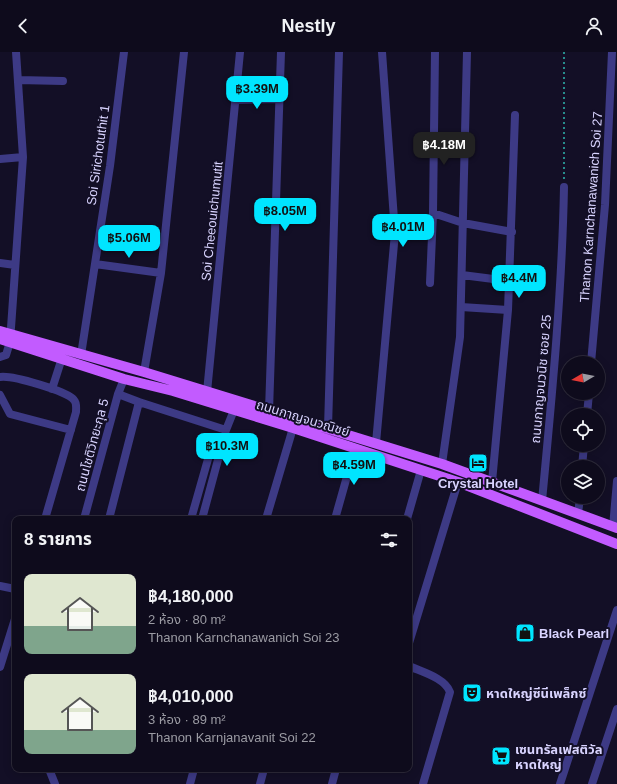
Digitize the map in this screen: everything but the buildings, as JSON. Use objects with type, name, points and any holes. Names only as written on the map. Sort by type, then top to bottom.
[{"type":"main road","name":"ถนนกาญจนวณิชย์","points":[[0,331],[10,338],[62,358],[124,379],[173,391],[234,410],[293,423],[328,428],[357,443],[422,470],[458,482],[617,544]]},
{"type":"main road","name":"ถนนกาญจนวณิชย์","points":[[0,339],[10,338],[144,372],[269,411],[293,423],[357,443],[376,443],[442,464],[615,527]]},
{"type":"street","points":[[0,357],[6,355],[10,338],[23,156],[16,52]]},
{"type":"street","name":"Soi Sirichotuthit 1","points":[[81,355],[110,166],[124,52]]},
{"type":"street","points":[[144,372],[161,273],[184,52]]},
{"type":"street","name":"Soi Cheeouichumutit","points":[[207,392],[240,52]]},
{"type":"street","points":[[269,411],[280,52]]},
{"type":"street","points":[[328,428],[338,52]]},
{"type":"street","points":[[376,443],[395,233],[382,52]]},
{"type":"street","points":[[430,283],[433,214],[435,52]]},
{"type":"street","points":[[442,464],[460,337],[467,52]]},
{"type":"street","name":"Thanon Karnchanawanich Soi 27","points":[[592,356],[605,205],[612,52]]},
{"type":"street","points":[[18,80],[63,81]]},
{"type":"street","points":[[236,100],[279,99]]},
{"type":"street","points":[[492,482],[508,310],[515,115]]},
{"type":"street","points":[[0,159],[23,156]]},
{"type":"street","name":"ถนนกาญจนวนิช ซอย 25","points":[[542,501],[559,314],[563,247],[564,188]]},
{"type":"street","points":[[433,214],[463,223],[512,232]]},
{"type":"street","points":[[0,263],[15,265]]},
{"type":"street","points":[[95,264],[161,273]]},
{"type":"street","points":[[462,275],[509,281]]},
{"type":"street","points":[[461,307],[508,310]]},
{"type":"street","points":[[52,389],[62,358]]},
{"type":"street","points":[[0,377],[15,378],[52,389],[75,401],[76,408],[46,516]]},
{"type":"street","name":"ถนนโชติวิทยะกุล 5","points":[[85,516],[118,394],[124,379]]},
{"type":"street","points":[[118,394],[226,430]]},
{"type":"street","points":[[0,395],[10,414],[70,430]]},
{"type":"street","points":[[110,516],[140,402]]},
{"type":"street","points":[[203,516],[226,430],[234,410]]},
{"type":"street","points":[[267,516],[293,423]]},
{"type":"street","points":[[335,516],[357,443]]},
{"type":"street","points":[[192,516],[212,445]]},
{"type":"street","points":[[408,516],[422,470]]},
{"type":"street","points":[[615,527],[617,481]]},
{"type":"street","points":[[412,633],[458,482]]},
{"type":"street","points":[[578,514],[579,504]]},
{"type":"street","points":[[0,586],[12,588]]},
{"type":"street","points":[[560,784],[617,610]]},
{"type":"street","points":[[0,667],[12,629]]},
{"type":"street","points":[[412,667],[448,686],[450,692],[423,784]]},
{"type":"street","points":[[592,784],[617,709]]},
{"type":"street","points":[[51,772],[57,783]]},
{"type":"street","points":[[190,784],[193,772]]},
{"type":"street","points":[[260,784],[263,772]]},
{"type":"street","points":[[332,784],[335,772]]},
{"type":"path","points":[[564,52],[564,188]]},
{"type":"place","name":"Crystal Hotel","points":[[478,463]]},
{"type":"place","name":"Black Pearl","points":[[525,633]]},
{"type":"place","name":"หาดใหญ่ซีนีเพล็กซ์","points":[[472,693]]},
{"type":"place","name":"เซนทรัลเฟสติวัล หาดใหญ่","points":[[501,756]]}]
